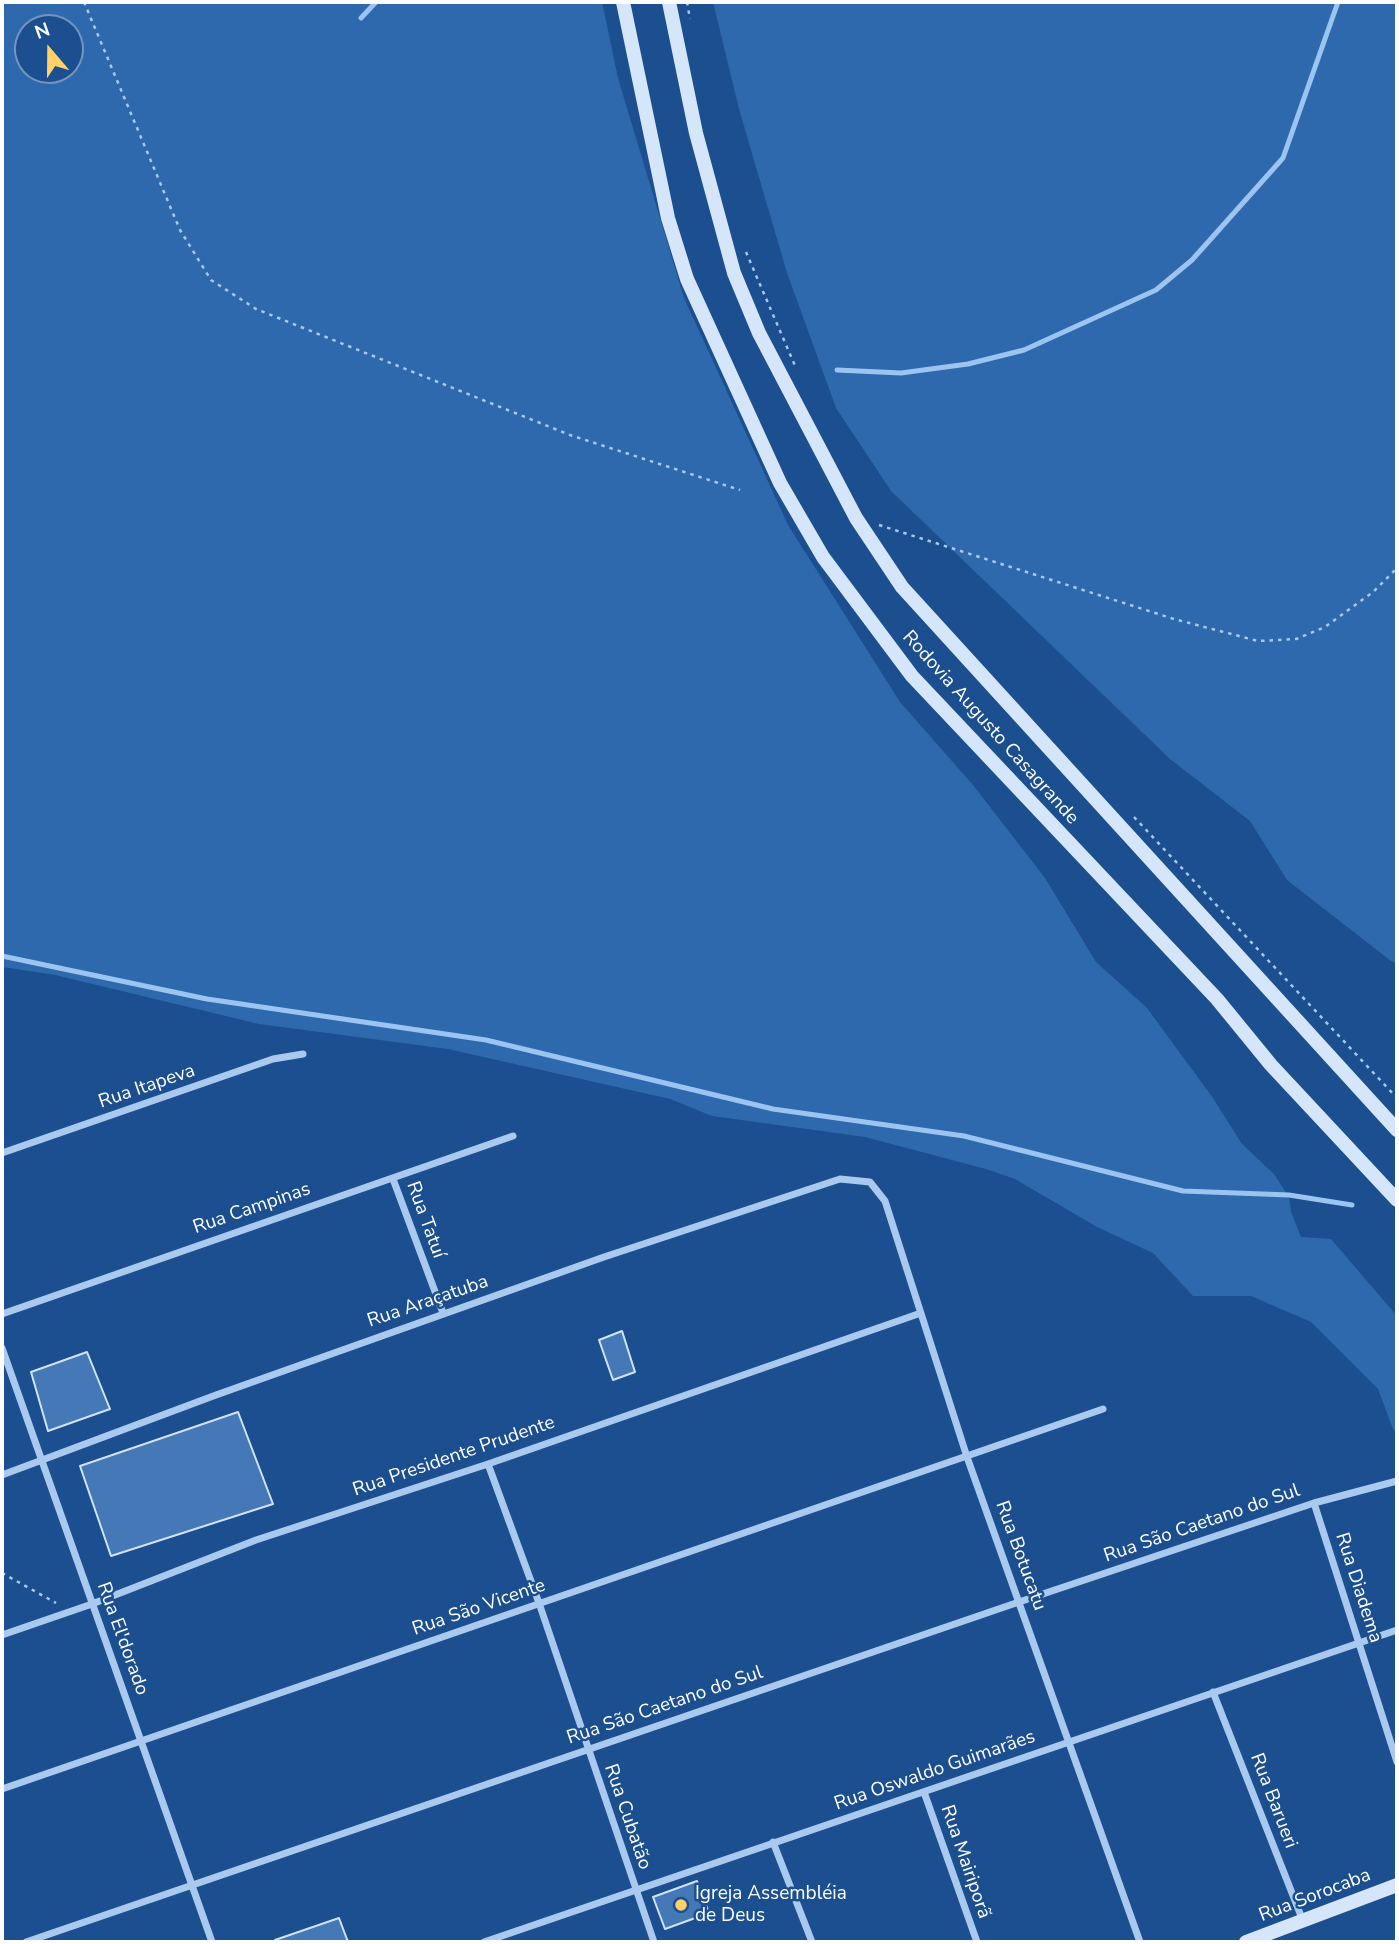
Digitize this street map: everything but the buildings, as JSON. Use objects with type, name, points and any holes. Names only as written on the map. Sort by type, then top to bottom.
[{"type":"main road","name":"Rodovia Augusto Casagrande","points":[[623,2],[668,218],[687,279],[780,483],[823,557],[912,676],[1217,999],[1271,1065],[1397,1200]]},
{"type":"main road","points":[[669,2],[714,207],[734,273],[759,332],[856,518],[902,587],[1397,1130]]},
{"type":"main road","name":"Rua Sorocaba","points":[[1246,1942],[1397,1885]]},
{"type":"street","name":"Rua Itapeva","points":[[2,1153],[273,1059],[303,1055]]},
{"type":"street","name":"Rua Campinas","points":[[2,1314],[513,1136]]},
{"type":"street","name":"Rua Tatuí","points":[[393,1179],[443,1313]]},
{"type":"street","name":"Rua Araçatuba","points":[[2,1475],[443,1313],[840,1179],[870,1182]]},
{"type":"street","name":"Rua Botucatu","points":[[870,1182],[885,1201],[918,1314],[967,1457],[1140,1942]]},
{"type":"street","name":"Rua Presidente Prudente","points":[[2,1635],[71,1612],[256,1540],[488,1464],[918,1314]]},
{"type":"street","name":"Rua El'dorado","points":[[2,1348],[212,1942]]},
{"type":"street","name":"Rua São Vicente","points":[[2,1789],[1102,1409]]},
{"type":"street","name":"Rua Cubatão","points":[[488,1464],[539,1603],[654,1942]]},
{"type":"street","name":"Rua São Caetano do Sul","points":[[26,1942],[1019,1602],[1314,1503],[1397,1481]]},
{"type":"street","name":"Rua Diadema","points":[[1314,1503],[1397,1762]]},
{"type":"street","name":"Rua Oswaldo Guimarães","points":[[484,1942],[1358,1641],[1397,1630]]},
{"type":"street","name":"Rua Barueri","points":[[1213,1692],[1303,1921]]},
{"type":"street","name":"Rua Mairiporã","points":[[924,1792],[976,1942]]},
{"type":"street","points":[[773,1842],[812,1942]]},
{"type":"path","points":[[84,2],[180,230],[211,280],[256,309],[570,435],[740,490]]},
{"type":"path","points":[[687,2],[690,22]]},
{"type":"path","points":[[742,244],[796,368]]},
{"type":"path","points":[[856,518],[1174,619],[1258,641],[1296,639],[1325,627],[1373,592],[1397,568]]},
{"type":"path","points":[[878,523],[885,534]]},
{"type":"path","points":[[1132,815],[1397,1098]]},
{"type":"path","points":[[2,1573],[71,1612]]},
{"type":"shaded area","points":[[2,2],[602,2],[618,78],[684,298],[788,525],[900,702],[973,785],[1045,878],[1096,962],[1147,1008],[1213,1098],[1242,1144],[1274,1174],[1289,1197],[1291,1212],[1301,1237],[1331,1239],[1397,1316],[1397,1433],[1378,1389],[1311,1322],[1251,1296],[1193,1296],[1153,1253],[1097,1227],[1015,1179],[986,1169],[865,1137],[712,1116],[670,1099],[448,1049],[259,1024],[55,975],[2,967]]},
{"type":"shaded area","points":[[713,2],[1397,2],[1397,963],[1287,880],[1250,821],[1170,759],[891,491],[836,408],[787,273],[739,109]]},
{"type":"waterway","points":[[361,18],[376,2]]},
{"type":"waterway","points":[[837,370],[901,373],[968,364],[1024,350],[1156,290],[1192,260],[1283,158],[1338,2]]},
{"type":"waterway","points":[[2,956],[207,999],[486,1040],[773,1109],[964,1136],[1183,1191],[1289,1195],[1352,1205]]},
{"type":"place","name":"Igreja Assembléia de Deus","points":[[681,1905]]}]
